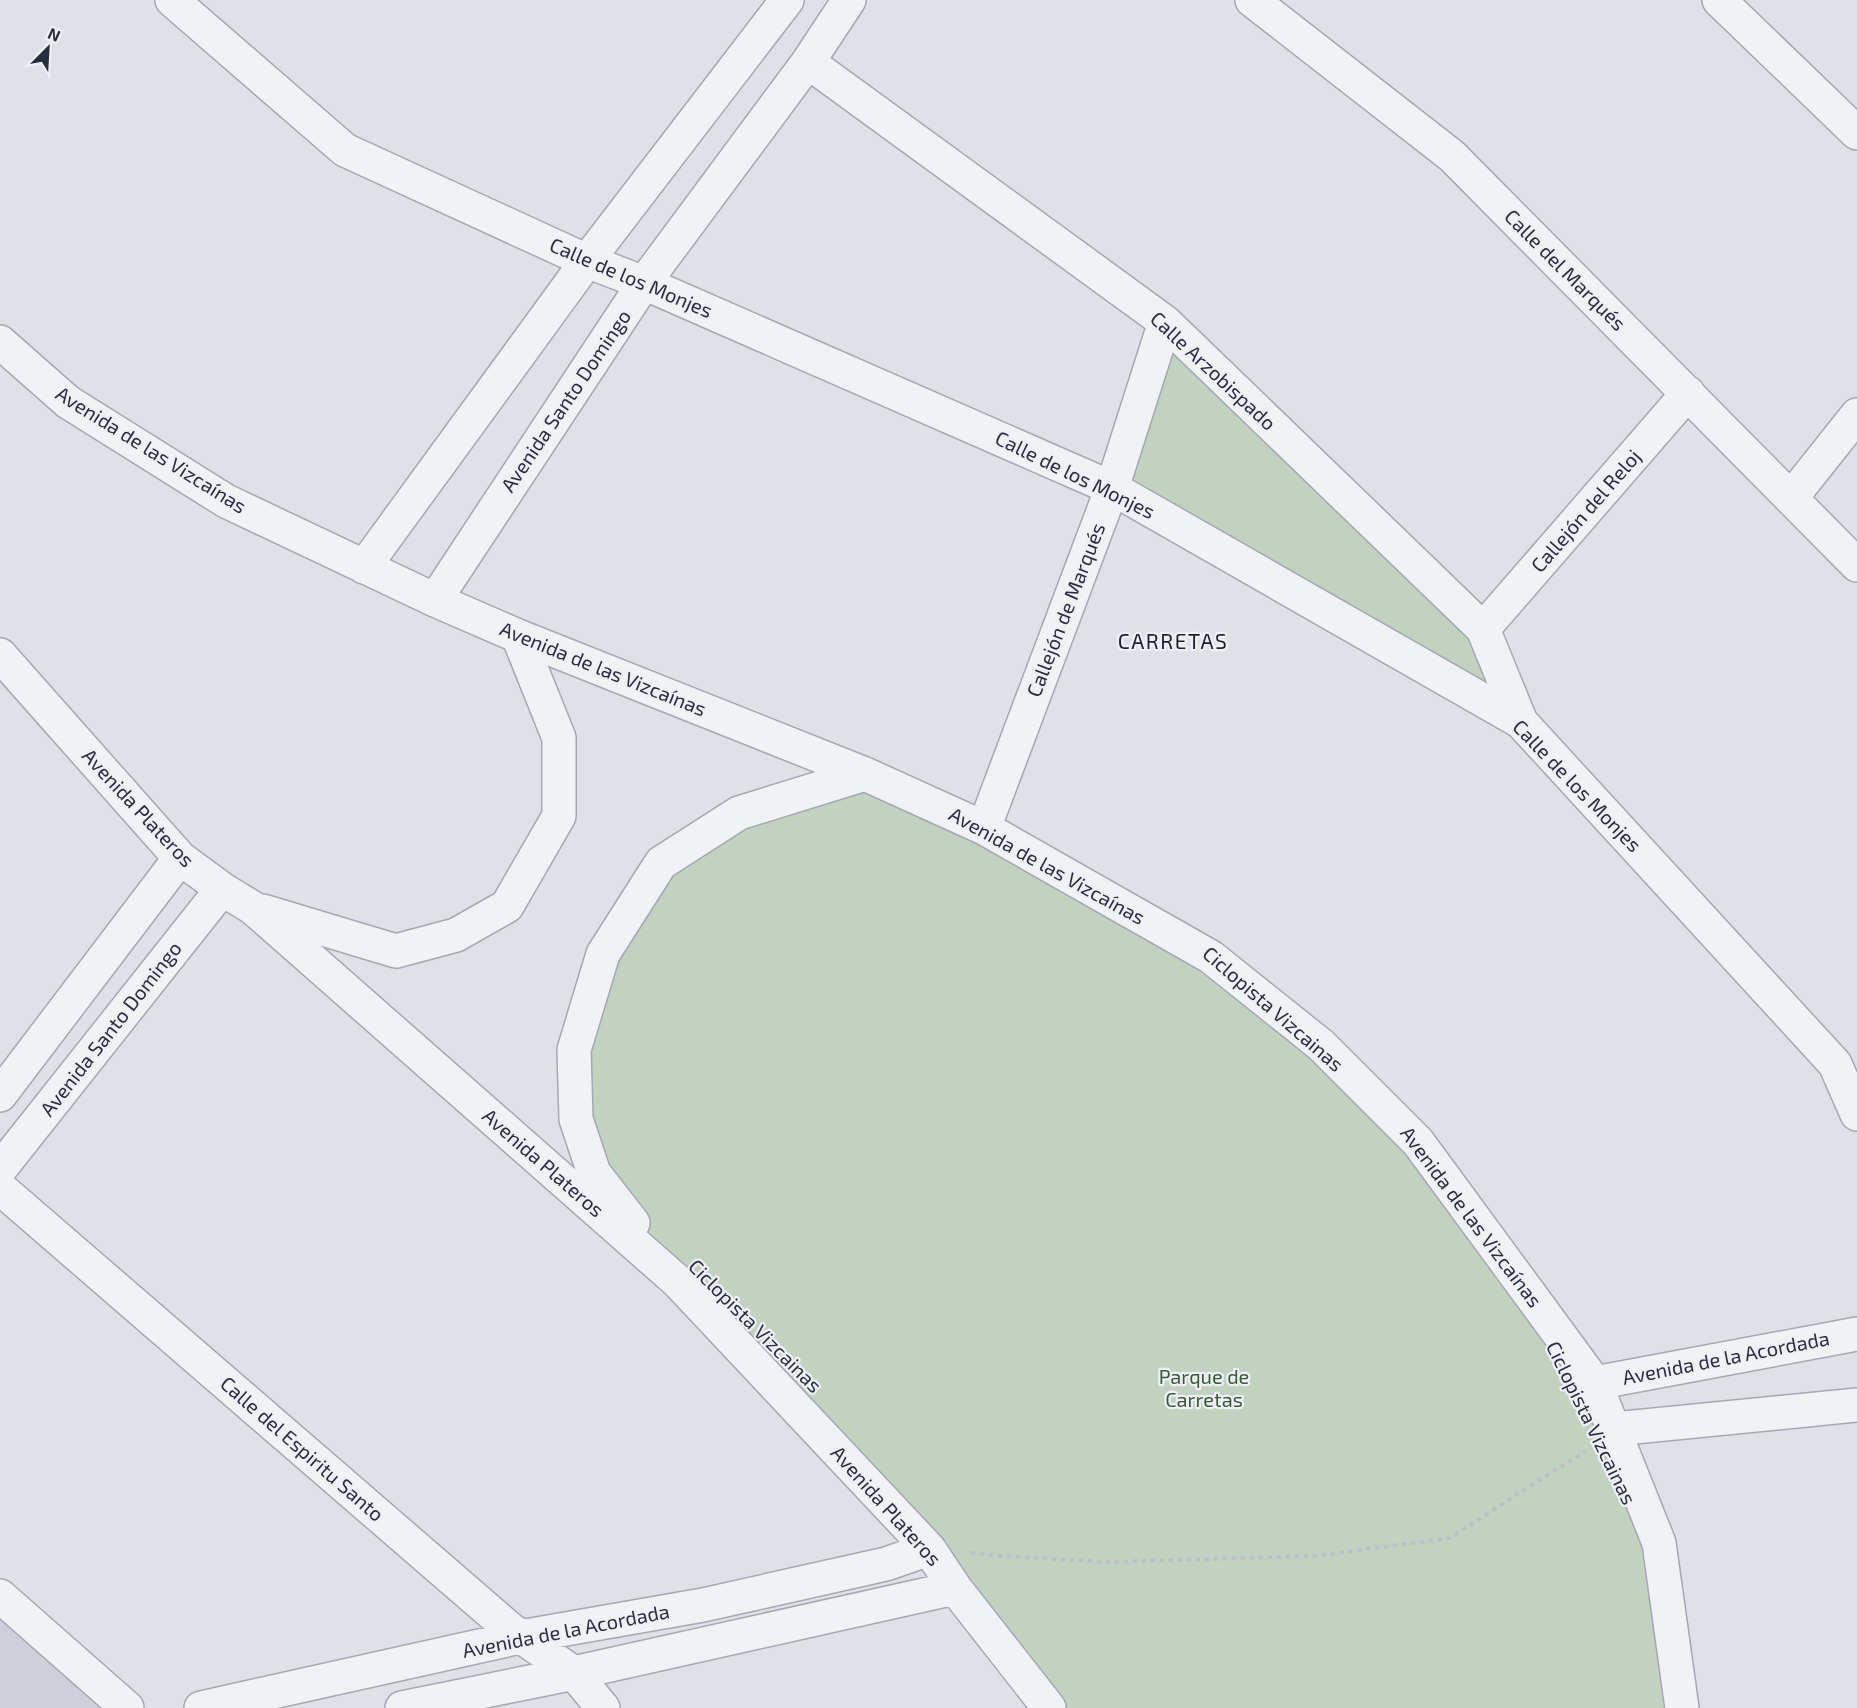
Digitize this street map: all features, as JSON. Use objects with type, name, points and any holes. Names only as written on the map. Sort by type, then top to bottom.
[{"type":"street","name":"Calle de los Monjes","points":[[172,0],[345,150],[587,261],[644,283],[1112,488],[1521,722],[1835,1064],[1857,1114]]},
{"type":"street","points":[[364,567],[587,261],[787,0]]},
{"type":"street","name":"Avenida Santo Domingo","points":[[435,600],[644,283],[808,62],[849,0]]},
{"type":"street","name":"Calle del Marqués","points":[[1252,0],[1452,156],[1857,565]]},
{"type":"street","points":[[1719,0],[1857,133]]},
{"type":"street","name":"Calle Arzobispado","points":[[808,62],[1165,322],[1483,629],[1521,722]]},
{"type":"street","name":"Callejón de Marqués","points":[[984,828],[1112,488],[1165,322]]},
{"type":"street","name":"Avenida de las Vizcaínas","points":[[0,342],[68,402],[226,501],[435,600],[518,636],[865,774],[984,828],[1211,957],[1321,1045],[1418,1142],[1594,1383],[1659,1543],[1682,1708]]},
{"type":"street","name":"Callejón del Reloj","points":[[1483,629],[1688,393]]},
{"type":"street","points":[[1791,498],[1857,415]]},
{"type":"street","points":[[253,908],[396,951],[456,935],[507,906],[559,816],[559,738],[518,636]]},
{"type":"street","name":"Avenida Plateros","points":[[0,655],[180,858],[222,889],[253,908],[677,1281],[929,1549],[955,1588],[1049,1708]]},
{"type":"street","points":[[677,1281],[594,1173],[576,1119],[574,1050],[603,954],[661,863],[740,813],[865,774]]},
{"type":"street","points":[[0,1095],[180,858]]},
{"type":"street","name":"Avenida Santo Domingo","points":[[0,1169],[222,889]]},
{"type":"street","name":"Calle del Espiritu Santo","points":[[0,1188],[520,1637],[574,1673],[603,1708]]},
{"type":"street","name":"Avenida de la Acordada","points":[[1594,1383],[1857,1334]]},
{"type":"street","points":[[1614,1428],[1857,1405]]},
{"type":"street","name":"Avenida de la Acordada","points":[[201,1708],[520,1637],[703,1605],[886,1564],[929,1549]]},
{"type":"street","name":"Avenida de la Acordada","points":[[402,1708],[574,1673],[955,1588]]},
{"type":"street","points":[[0,1596],[127,1708]]},
{"type":"path","points":[[929,1549],[1107,1562],[1314,1556],[1450,1538],[1589,1450],[1614,1428]]},
{"type":"shaded area","points":[[0,1596],[127,1708],[0,1708]]},
{"type":"green space","points":[[1165,322],[1483,629],[1521,722],[1112,488]]},
{"type":"green space","name":"Parque de Carretas","points":[[865,774],[1211,957],[1418,1142],[1595,1383],[1659,1543],[1682,1708],[1049,1708],[799,1410],[594,1173],[574,1050],[661,863]]},
{"type":"district","name":"CARRETAS","points":[[1173,642]]}]
